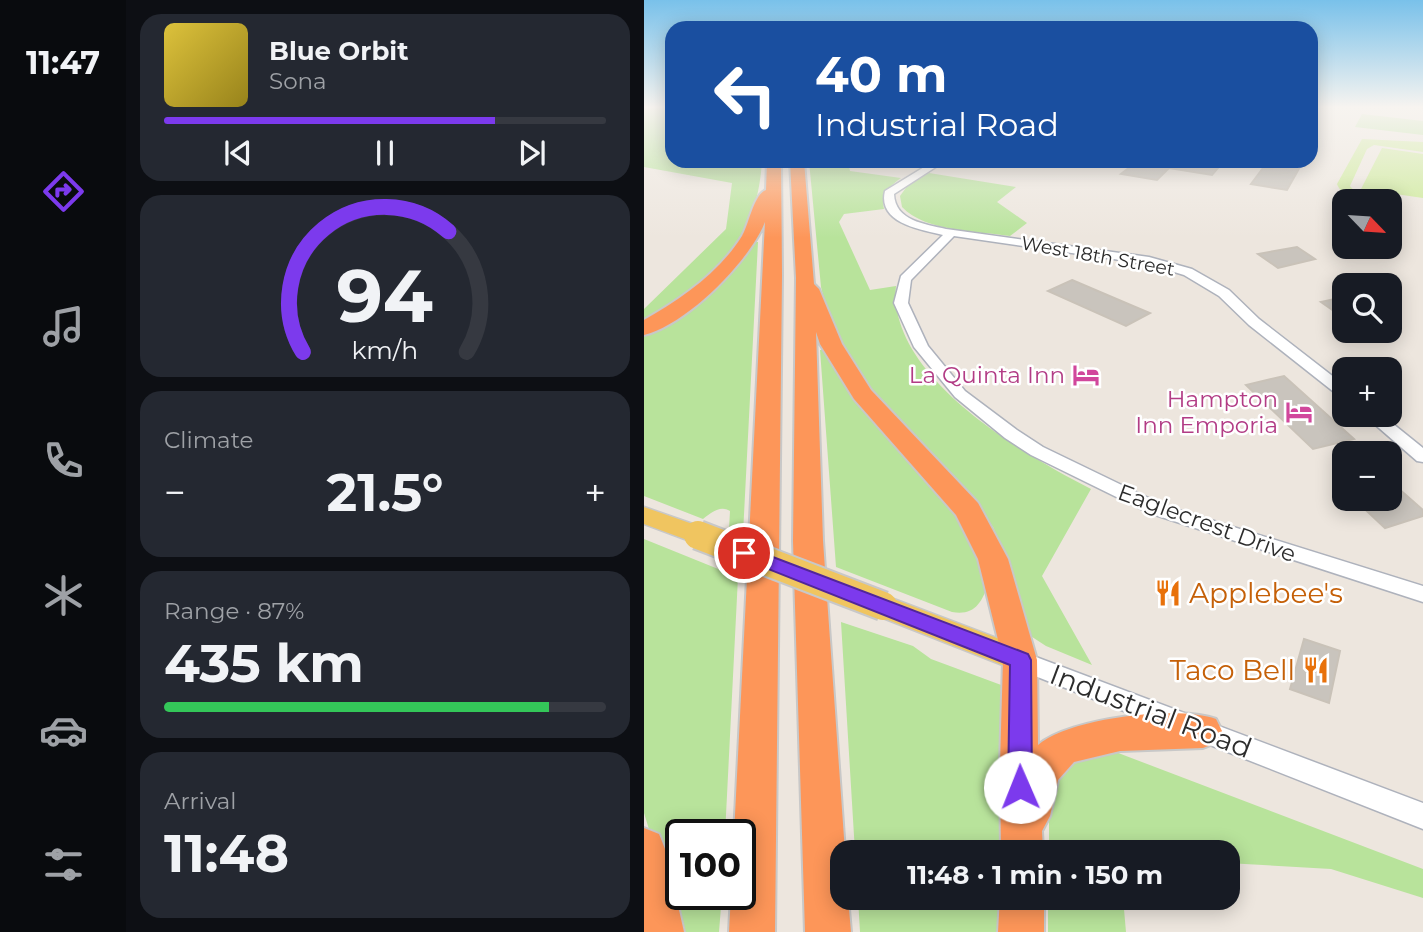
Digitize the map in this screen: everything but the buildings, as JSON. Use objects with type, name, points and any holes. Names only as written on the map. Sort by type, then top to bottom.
[{"type":"highway","points":[[644,329],[693,297],[728,266],[752,234],[781,168]]},
{"type":"highway","points":[[782,168],[805,278],[831,344],[862,394],[968,510],[993,559],[1020,660],[1019,765],[1022,840]]},
{"type":"highway","points":[[752,932],[782,168]]},
{"type":"highway","points":[[805,278],[808,541],[828,932]]},
{"type":"highway","points":[[1025,840],[1035,790],[1050,758],[1079,740],[1106,735],[1203,731]]},
{"type":"highway","points":[[644,849],[661,932]]},
{"type":"highway","points":[[1021,932],[1022,910]]},
{"type":"main road","name":"Industrial Road","points":[[644,515],[1020,660]]},
{"type":"street","name":"West 18th Street","points":[[928,168],[889,193],[887,202],[891,210],[914,224],[951,233],[1149,261],[1188,272],[1224,293],[1254,323],[1332,384]]},
{"type":"street","name":"Eaglecrest Drive","points":[[951,233],[905,279],[901,289],[901,303],[921,347],[960,394],[1011,434],[1037,451],[1156,509],[1423,594]]},
{"type":"street","points":[[1387,427],[1423,457]]},
{"type":"street","name":"Industrial Road","points":[[1020,660],[1423,816]]},
{"type":"green space","points":[[644,150],[665,150],[665,168],[761,168],[758,192],[750,218],[740,239],[726,258],[690,291],[644,324],[644,309],[726,229],[732,183],[644,167]]},
{"type":"green space","points":[[1356,150],[1366,150],[1350,186],[1353,189],[1340,189],[1337,184]]},
{"type":"green space","points":[[1381,150],[1423,154],[1423,198],[1402,195],[1402,189],[1361,189]]},
{"type":"green space","points":[[810,168],[849,168],[850,171],[901,178],[885,195],[884,209],[844,214],[839,222],[870,290],[896,286],[899,319],[913,351],[936,381],[997,433],[1091,489],[1042,576],[1092,665],[1046,646],[1026,633],[1011,569],[993,527],[969,493],[903,430],[852,369],[829,319],[821,287]]},
{"type":"green space","points":[[929,173],[1016,187],[997,202],[1027,223],[1010,236],[938,226],[912,215],[902,207],[900,196],[908,185]]},
{"type":"green space","points":[[753,242],[758,242],[743,534],[729,529],[730,511],[726,509],[716,510],[703,519],[644,496],[644,336],[670,318]]},
{"type":"green space","points":[[827,349],[859,404],[968,528],[988,584],[980,602],[971,610],[952,612],[836,567],[820,350]]},
{"type":"green space","points":[[644,539],[738,577],[726,819],[665,819],[665,894],[659,862],[644,813]]},
{"type":"green space","points":[[841,622],[913,646],[931,659],[1012,689],[1008,840],[854,840]]},
{"type":"green space","points":[[1113,751],[1423,869],[1423,898],[1331,869],[1240,864],[1240,840],[1049,840],[1049,804],[1053,785],[1074,760]]},
{"type":"green space","points":[[668,910],[721,910],[719,932],[672,932]]},
{"type":"green space","points":[[859,910],[1007,910],[1006,932],[860,932]]},
{"type":"green space","points":[[1048,910],[1124,910],[1126,932],[1048,932]]},
{"type":"place","name":"La Quinta Inn","points":[[1086,375]]},
{"type":"place","name":"Hampton Inn Emporia","points":[[1299,412]]},
{"type":"place","name":"Applebee's","points":[[1168,593]]},
{"type":"place","name":"Taco Bell","points":[[1316,670]]},
{"type":"route","points":[[744,553],[1020,660],[1020,787]]}]
